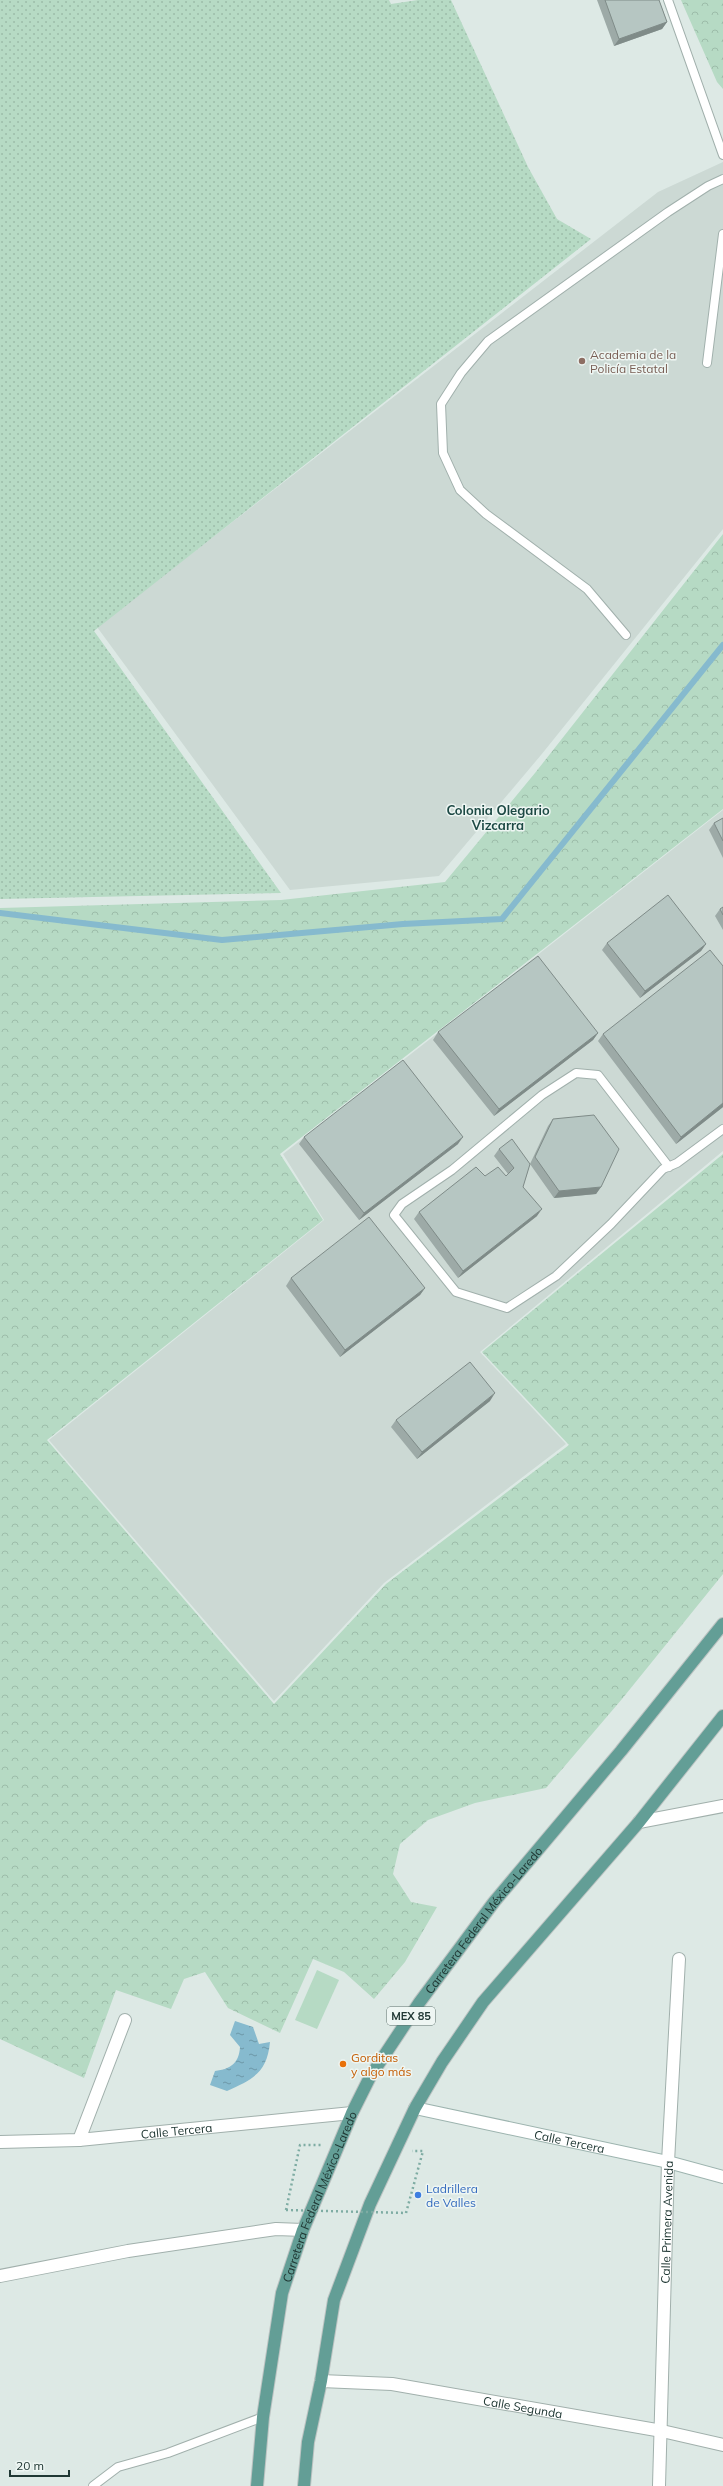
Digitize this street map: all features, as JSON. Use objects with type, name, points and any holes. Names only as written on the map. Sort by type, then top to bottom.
[{"type":"main road","name":"Carretera Federal México-Laredo","points":[[257,2486],[263,2417],[282,2294],[303,2230],[352,2113],[370,2077],[419,2004],[494,1902],[621,1751],[723,1624]]},
{"type":"main road","points":[[304,2486],[308,2442],[321,2381],[334,2300],[370,2204],[415,2108],[442,2062],[483,2002],[639,1822],[723,1716]]},
{"type":"street","points":[[639,1822],[723,1806]]},
{"type":"street","name":"Calle Primera Avenida","points":[[659,2486],[662,2431],[668,2162],[679,1959]]},
{"type":"street","points":[[79,2140],[125,2020]]},
{"type":"street","name":"Calle Tercera","points":[[415,2108],[668,2162],[723,2177]]},
{"type":"street","name":"Calle Tercera","points":[[0,2142],[79,2140],[352,2113]]},
{"type":"street","points":[[0,2276],[144,2249],[276,2229],[303,2230]]},
{"type":"street","name":"Calle Segunda","points":[[321,2381],[392,2384],[662,2431],[723,2445]]},
{"type":"lane","points":[[668,0],[723,155]]},
{"type":"lane","points":[[626,635],[587,590],[486,514],[460,490],[443,453],[441,404],[461,374],[488,341],[668,212],[708,186],[723,179]]},
{"type":"lane","points":[[707,363],[723,234]]},
{"type":"lane","points":[[668,1167],[598,1075],[576,1073],[542,1095],[452,1170],[402,1204],[394,1216],[456,1292],[507,1308],[556,1276],[611,1224],[663,1169],[668,1167],[723,1129]]},
{"type":"lane","points":[[92,2486],[118,2467],[168,2453],[263,2417]]},
{"type":"path","points":[[300,2145],[286,2210],[406,2213],[423,2151]]},
{"type":"shaded area","name":"Academia de la Policía Estatal","points":[[723,162],[723,529],[541,755],[439,876],[290,890],[97,627],[658,192]]},
{"type":"shaded area","points":[[723,810],[723,1151],[480,1352],[566,1444],[384,1583],[274,1701],[49,1440],[324,1220],[283,1154]]},
{"type":"green space","points":[[0,0],[389,0],[391,4],[418,0],[451,0],[528,167],[557,219],[591,239],[94,631],[281,893],[0,899]]},
{"type":"green space","points":[[681,0],[723,0],[723,89],[717,82]]},
{"type":"green space","points":[[723,534],[723,809],[280,1154],[323,1220],[47,1440],[274,1704],[386,1584],[569,1445],[482,1352],[723,1154],[723,1574],[622,1699],[546,1788],[475,1803],[428,1820],[400,1844],[393,1874],[411,1902],[437,1907],[405,1962],[374,1999],[344,1972],[313,1959],[280,2033],[228,2008],[205,1972],[184,1979],[171,2009],[116,1990],[84,2078],[0,2039],[0,908],[281,900],[445,882],[535,773]]},
{"type":"green space","points":[[317,1970],[339,1980],[317,2029],[295,2020]]},
{"type":"water","points":[[235,2021],[253,2027],[259,2044],[270,2042],[266,2061],[257,2074],[244,2083],[227,2091],[210,2085],[215,2071],[230,2067],[238,2057],[240,2047],[230,2035]]},
{"type":"building","points":[[605,0],[659,0],[667,22],[619,39]]},
{"type":"building","points":[[723,818],[723,841],[714,823]]},
{"type":"building","points":[[668,895],[706,944],[645,991],[607,943]]},
{"type":"building","points":[[723,907],[723,915],[720,909]]},
{"type":"building","points":[[710,950],[723,966],[723,1103],[681,1137],[603,1034]]},
{"type":"building","points":[[538,956],[598,1033],[499,1109],[438,1032]]},
{"type":"building","points":[[403,1060],[463,1137],[364,1213],[304,1137]]},
{"type":"building","points":[[594,1115],[619,1149],[601,1187],[559,1191],[535,1157],[553,1119]]},
{"type":"building","points":[[512,1139],[530,1164],[523,1187],[542,1209],[463,1271],[419,1212],[476,1167],[485,1176],[498,1167],[506,1176],[514,1168],[499,1149]]},
{"type":"building","points":[[369,1217],[425,1288],[345,1350],[291,1278]]},
{"type":"building","points":[[470,1362],[495,1393],[422,1452],[396,1420]]},
{"type":"waterway","points":[[0,913],[222,940],[403,924],[502,919],[723,645]]},
{"type":"place","name":"Academia de la Policía Estatal","points":[[582,361]]},
{"type":"place","name":"Gorditas y algo más","points":[[343,2064]]},
{"type":"place","name":"Ladrillera de Valles","points":[[418,2195]]},
{"type":"district","name":"Colonia Olegario Vizcarra","points":[[498,818]]}]
